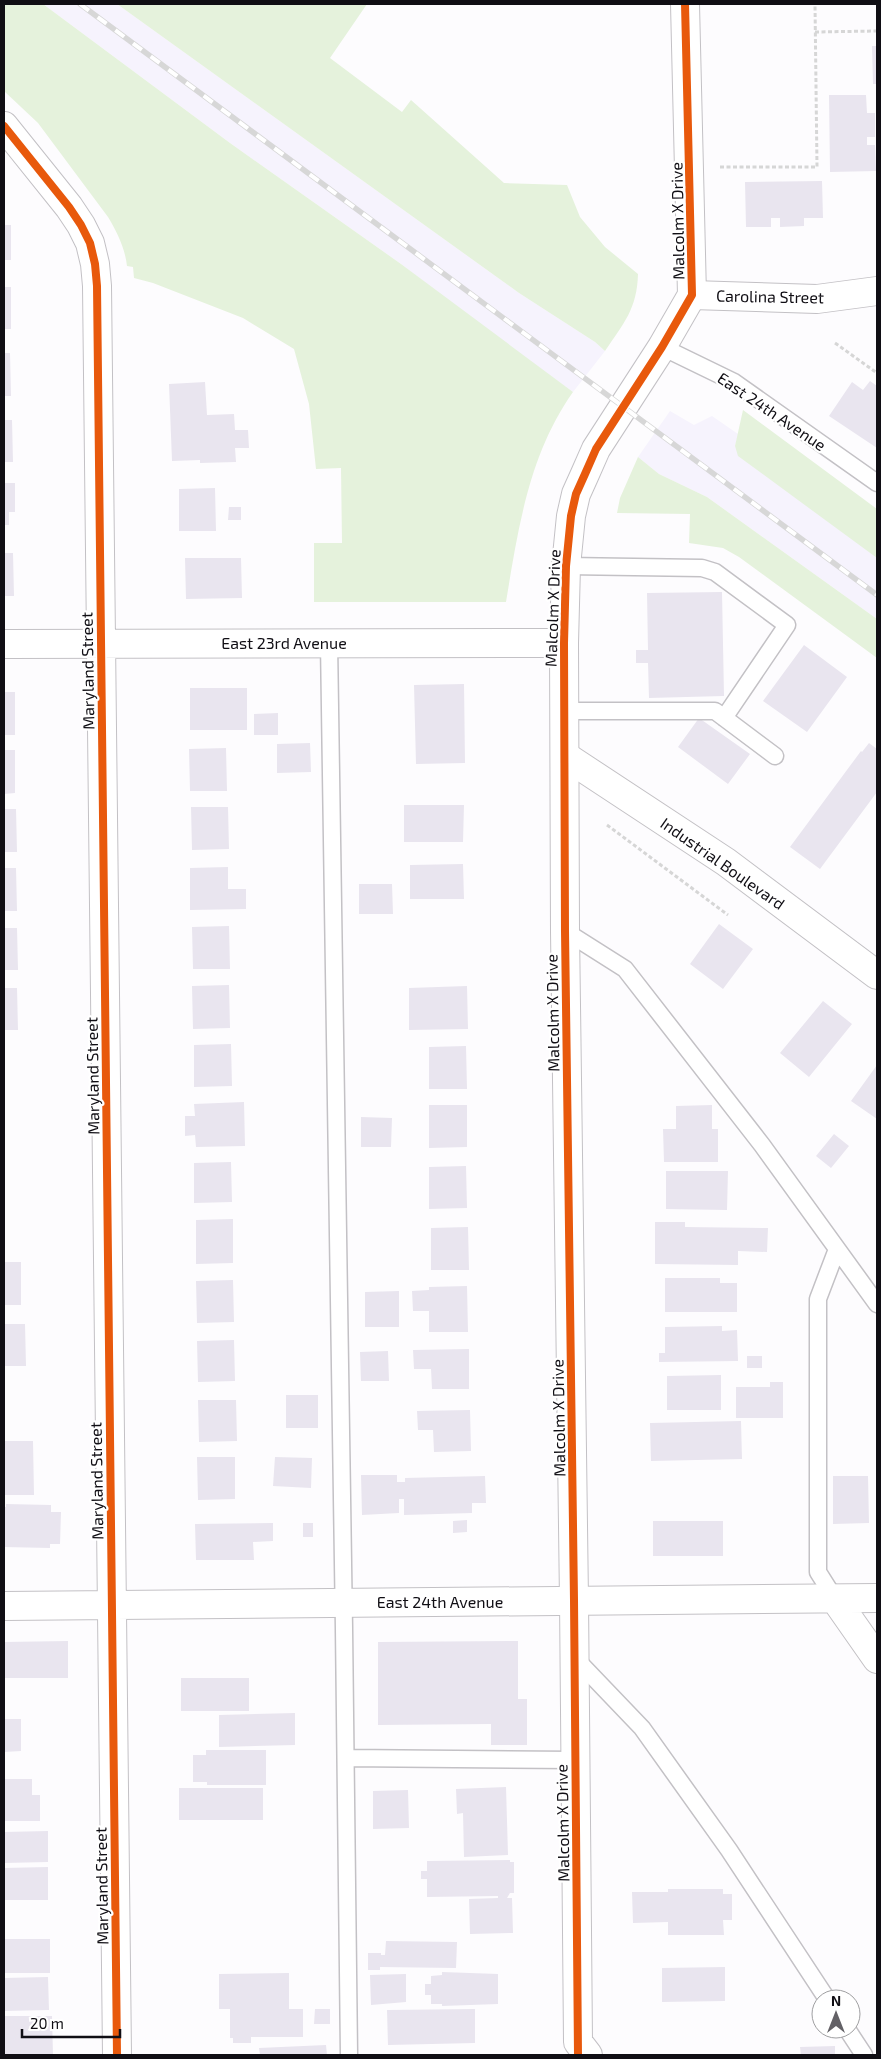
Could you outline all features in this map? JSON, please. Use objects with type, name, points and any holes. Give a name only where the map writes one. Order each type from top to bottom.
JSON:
[{"type":"street","name":"Malcolm X Drive","points":[[581,2051],[575,1760],[565,931],[564,643],[566,566],[571,516],[576,494],[584,474],[596,449],[662,347],[692,296],[685,4]]},
{"type":"street","name":"Maryland Street","points":[[4,126],[69,207],[81,225],[90,243],[95,264],[97,286],[116,2055]]},
{"type":"street","name":"Carolina Street","points":[[692,296],[817,299],[877,291]]},
{"type":"street","name":"East 23rd Avenue","points":[[4,644],[101,642],[564,643]]},
{"type":"street","name":"Industrial Boulevard","points":[[565,756],[726,862],[877,974]]},
{"type":"street","name":"East 24th Avenue","points":[[4,1606],[877,1598]]},
{"type":"street","points":[[835,1599],[877,1659]]},
{"type":"lane","name":"East 24th Avenue","points":[[662,347],[734,382],[877,483]]},
{"type":"lane","points":[[566,566],[702,568],[714,572],[787,625],[724,718]]},
{"type":"lane","points":[[329,642],[349,2055]]},
{"type":"lane","points":[[564,711],[715,711],[775,756]]},
{"type":"lane","points":[[565,931],[625,969],[762,1145],[877,1304]]},
{"type":"lane","points":[[835,1599],[818,1572],[818,1299],[837,1249]]},
{"type":"lane","points":[[574,1657],[642,1728],[729,1850],[820,1989]]},
{"type":"lane","points":[[346,1758],[575,1760]]},
{"type":"lane","points":[[854,2039],[864,2055]]},
{"type":"path","points":[[720,167],[817,166],[815,4]]},
{"type":"path","points":[[815,32],[877,31]]},
{"type":"path","points":[[835,343],[877,373]]},
{"type":"path","points":[[607,825],[728,915]]},
{"type":"shaded area","points":[[43,4],[117,4],[519,293],[595,342],[605,351],[573,392],[495,336],[401,264],[230,143]]},
{"type":"shaded area","points":[[670,411],[694,425],[712,416],[738,434],[735,446],[877,558],[877,619],[707,497],[659,474],[638,457]]},
{"type":"green space","points":[[4,4],[43,4],[230,143],[401,264],[573,392],[558,416],[536,466],[515,547],[506,602],[314,602],[314,543],[342,543],[341,468],[316,469],[309,404],[294,349],[243,318],[153,283],[134,278],[133,267],[127,266],[120,240],[108,217],[38,123],[4,91]]},
{"type":"green space","points":[[117,4],[367,4],[330,58],[402,112],[411,100],[504,183],[567,185],[580,217],[605,247],[638,274],[635,297],[624,324],[605,351],[595,342],[519,293]]},
{"type":"green space","points":[[743,410],[877,509],[877,558],[738,456],[735,446]]},
{"type":"green space","points":[[638,457],[659,474],[707,497],[877,619],[877,658],[739,557],[723,548],[689,543],[690,514],[617,513],[620,498]]},
{"type":"building","points":[[872,46],[877,46],[877,84],[873,84]]},
{"type":"building","points":[[829,95],[866,95],[867,113],[875,113],[875,137],[867,137],[867,145],[875,145],[876,171],[830,172]]},
{"type":"building","points":[[822,181],[823,218],[804,218],[804,226],[780,227],[780,218],[771,218],[771,227],[746,227],[745,182]]},
{"type":"building","points":[[4,225],[11,225],[11,260],[4,260]]},
{"type":"building","points":[[4,287],[11,287],[11,329],[4,329]]},
{"type":"building","points":[[4,353],[10,353],[11,396],[4,396]]},
{"type":"building","points":[[870,381],[877,386],[877,448],[829,416],[852,382],[863,390]]},
{"type":"building","points":[[205,382],[207,415],[234,414],[235,430],[248,430],[249,448],[235,448],[236,462],[200,463],[200,460],[172,461],[169,384]]},
{"type":"building","points":[[4,420],[12,420],[13,462],[4,462]]},
{"type":"building","points":[[4,483],[15,483],[15,512],[9,512],[9,525],[4,525]]},
{"type":"building","points":[[215,488],[216,531],[179,531],[179,489]]},
{"type":"building","points":[[229,507],[241,507],[241,520],[228,520]]},
{"type":"building","points":[[4,553],[13,553],[14,596],[4,596]]},
{"type":"building","points":[[185,558],[241,558],[242,598],[186,599]]},
{"type":"building","points":[[722,592],[724,696],[649,698],[648,663],[636,663],[636,650],[648,650],[647,593]]},
{"type":"building","points":[[804,645],[847,677],[807,732],[763,701]]},
{"type":"building","points":[[464,684],[465,763],[416,764],[414,685]]},
{"type":"building","points":[[190,688],[247,688],[247,730],[190,730]]},
{"type":"building","points":[[4,692],[15,692],[15,735],[4,735]]},
{"type":"building","points":[[278,713],[278,735],[254,735],[254,714]]},
{"type":"building","points":[[699,718],[750,754],[728,784],[678,747]]},
{"type":"building","points":[[310,743],[311,772],[277,773],[277,744]]},
{"type":"building","points":[[869,743],[877,749],[877,792],[820,869],[790,847],[861,751]]},
{"type":"building","points":[[226,748],[227,791],[190,791],[189,749]]},
{"type":"building","points":[[4,750],[15,750],[15,793],[4,794]]},
{"type":"building","points":[[404,805],[464,805],[463,842],[404,842]]},
{"type":"building","points":[[191,807],[228,807],[229,849],[192,850]]},
{"type":"building","points":[[4,809],[16,809],[17,852],[4,852]]},
{"type":"building","points":[[463,864],[464,899],[410,899],[410,865]]},
{"type":"building","points":[[228,867],[228,889],[246,889],[246,909],[190,910],[190,868]]},
{"type":"building","points":[[4,868],[16,868],[17,911],[4,911]]},
{"type":"building","points":[[359,884],[392,884],[393,914],[359,914]]},
{"type":"building","points":[[719,924],[753,949],[723,989],[690,964]]},
{"type":"building","points":[[229,926],[230,969],[193,969],[192,927]]},
{"type":"building","points":[[4,928],[17,928],[18,970],[4,970]]},
{"type":"building","points":[[229,985],[230,1028],[193,1029],[192,986]]},
{"type":"building","points":[[467,986],[468,1029],[409,1030],[409,988]]},
{"type":"building","points":[[4,988],[17,988],[18,1030],[4,1030]]},
{"type":"building","points":[[823,1001],[852,1024],[809,1077],[780,1053]]},
{"type":"building","points":[[231,1044],[232,1086],[194,1087],[194,1045]]},
{"type":"building","points":[[466,1046],[467,1089],[429,1089],[429,1047]]},
{"type":"building","points":[[877,1065],[877,1119],[851,1101]]},
{"type":"building","points":[[244,1102],[245,1146],[196,1147],[195,1135],[185,1136],[185,1116],[195,1116],[194,1104]]},
{"type":"building","points":[[429,1105],[467,1105],[467,1147],[429,1148]]},
{"type":"building","points":[[712,1105],[712,1129],[718,1129],[718,1162],[664,1162],[663,1129],[676,1129],[676,1106]]},
{"type":"building","points":[[361,1117],[392,1118],[391,1147],[361,1147]]},
{"type":"building","points":[[834,1134],[849,1146],[831,1168],[816,1156]]},
{"type":"building","points":[[231,1162],[232,1202],[194,1203],[194,1163]]},
{"type":"building","points":[[466,1166],[467,1208],[429,1209],[429,1167]]},
{"type":"building","points":[[666,1171],[728,1171],[727,1210],[666,1209]]},
{"type":"building","points":[[233,1219],[233,1263],[196,1264],[196,1220]]},
{"type":"building","points":[[655,1222],[685,1222],[685,1227],[768,1228],[767,1252],[738,1251],[738,1265],[655,1264]]},
{"type":"building","points":[[468,1227],[469,1270],[431,1270],[431,1228]]},
{"type":"building","points":[[4,1262],[21,1262],[21,1305],[4,1305]]},
{"type":"building","points":[[665,1278],[720,1278],[720,1283],[737,1283],[737,1312],[665,1312]]},
{"type":"building","points":[[233,1280],[234,1322],[197,1323],[196,1281]]},
{"type":"building","points":[[467,1286],[468,1332],[429,1332],[429,1311],[413,1311],[412,1291],[429,1290],[429,1287]]},
{"type":"building","points":[[399,1291],[399,1327],[365,1327],[365,1292]]},
{"type":"building","points":[[4,1324],[25,1324],[26,1366],[4,1366]]},
{"type":"building","points":[[722,1326],[722,1331],[737,1330],[738,1361],[659,1362],[659,1353],[665,1353],[665,1327]]},
{"type":"building","points":[[234,1340],[235,1381],[198,1382],[197,1341]]},
{"type":"building","points":[[469,1349],[469,1389],[432,1389],[431,1369],[414,1369],[413,1350]]},
{"type":"building","points":[[388,1351],[389,1381],[361,1381],[360,1352]]},
{"type":"building","points":[[747,1356],[762,1356],[762,1368],[747,1368]]},
{"type":"building","points":[[721,1375],[721,1410],[667,1410],[667,1376]]},
{"type":"building","points":[[770,1382],[783,1382],[783,1418],[736,1418],[736,1387],[770,1387]]},
{"type":"building","points":[[286,1395],[318,1395],[318,1428],[286,1428]]},
{"type":"building","points":[[198,1400],[236,1400],[237,1441],[199,1442]]},
{"type":"building","points":[[470,1410],[471,1451],[434,1452],[433,1430],[418,1430],[417,1411]]},
{"type":"building","points":[[741,1421],[742,1459],[651,1461],[650,1423]]},
{"type":"building","points":[[4,1441],[33,1441],[34,1495],[4,1495]]},
{"type":"building","points":[[197,1457],[235,1457],[235,1499],[198,1500]]},
{"type":"building","points":[[275,1457],[312,1458],[311,1488],[273,1486]]},
{"type":"building","points":[[361,1475],[397,1475],[397,1482],[405,1482],[405,1478],[485,1476],[486,1503],[472,1503],[472,1513],[404,1515],[404,1499],[399,1499],[399,1513],[362,1515]]},
{"type":"building","points":[[833,1476],[868,1476],[869,1523],[833,1524]]},
{"type":"building","points":[[6,1504],[51,1505],[51,1512],[61,1512],[60,1544],[50,1544],[50,1548],[4,1547],[4,1507],[6,1507]]},
{"type":"building","points":[[467,1520],[467,1532],[453,1533],[453,1521]]},
{"type":"building","points":[[653,1521],[723,1521],[723,1556],[653,1556]]},
{"type":"building","points":[[273,1523],[273,1541],[253,1542],[254,1560],[196,1560],[195,1524]]},
{"type":"building","points":[[303,1523],[313,1523],[313,1537],[303,1537]]},
{"type":"building","points":[[68,1641],[68,1678],[4,1678],[4,1642]]},
{"type":"building","points":[[518,1641],[518,1699],[527,1699],[527,1745],[491,1745],[491,1724],[378,1725],[378,1642]]},
{"type":"building","points":[[181,1678],[249,1678],[249,1711],[181,1711]]},
{"type":"building","points":[[295,1713],[295,1745],[219,1747],[219,1715]]},
{"type":"building","points":[[4,1719],[21,1719],[21,1751],[4,1752]]},
{"type":"building","points":[[206,1750],[266,1750],[266,1785],[207,1785],[207,1782],[193,1782],[193,1755],[206,1755]]},
{"type":"building","points":[[4,1779],[32,1779],[32,1795],[40,1795],[40,1821],[4,1821]]},
{"type":"building","points":[[506,1787],[508,1855],[464,1857],[463,1813],[457,1814],[456,1789]]},
{"type":"building","points":[[179,1788],[263,1788],[263,1820],[179,1820]]},
{"type":"building","points":[[408,1790],[409,1828],[373,1829],[373,1791]]},
{"type":"building","points":[[48,1831],[48,1862],[4,1863],[4,1832]]},
{"type":"building","points":[[510,1860],[510,1862],[514,1862],[514,1893],[510,1893],[507,1898],[512,1898],[513,1933],[470,1934],[469,1899],[498,1898],[498,1896],[427,1897],[427,1879],[421,1879],[421,1871],[427,1871],[427,1861]]},
{"type":"building","points":[[48,1867],[48,1900],[4,1900],[4,1868]]},
{"type":"building","points":[[668,1889],[723,1889],[723,1894],[732,1894],[732,1920],[723,1920],[724,1935],[668,1935],[668,1922],[633,1923],[632,1892],[668,1892]]},
{"type":"building","points":[[4,1939],[50,1939],[50,1973],[4,1973]]},
{"type":"building","points":[[386,1941],[457,1942],[456,1968],[380,1967],[380,1970],[368,1970],[368,1953],[381,1953],[381,1955],[385,1955]]},
{"type":"building","points":[[725,1967],[725,2001],[662,2002],[662,1968]]},
{"type":"building","points":[[442,1972],[498,1974],[498,2004],[442,2006],[442,2004],[431,2004],[431,1995],[425,1995],[425,1984],[431,1984],[431,1976],[442,1975]]},
{"type":"building","points":[[289,1973],[289,2009],[303,2009],[303,2037],[251,2037],[251,2043],[233,2043],[233,2038],[230,2038],[230,2009],[219,2009],[219,1974]]},
{"type":"building","points":[[406,1974],[406,2002],[371,2005],[370,1975]]},
{"type":"building","points":[[48,1977],[49,2010],[4,2011],[4,1978]]},
{"type":"building","points":[[315,2009],[330,2009],[330,2024],[314,2024]]},
{"type":"building","points":[[475,2009],[475,2043],[388,2045],[387,2010]]},
{"type":"building","points":[[4,2016],[52,2016],[53,2055],[5,2055]]},
{"type":"building","points":[[326,2045],[327,2055],[260,2055],[259,2048]]},
{"type":"building","points":[[835,2046],[835,2055],[801,2055],[800,2047]]},
{"type":"railway","points":[[80,4],[877,595]]},
{"type":"cycle path","points":[[578,2055],[565,931],[564,643],[566,566],[571,516],[576,494],[596,449],[662,347],[692,295],[685,4]]},
{"type":"cycle path","points":[[4,126],[69,207],[81,225],[90,243],[95,264],[97,286],[117,2055]]}]
